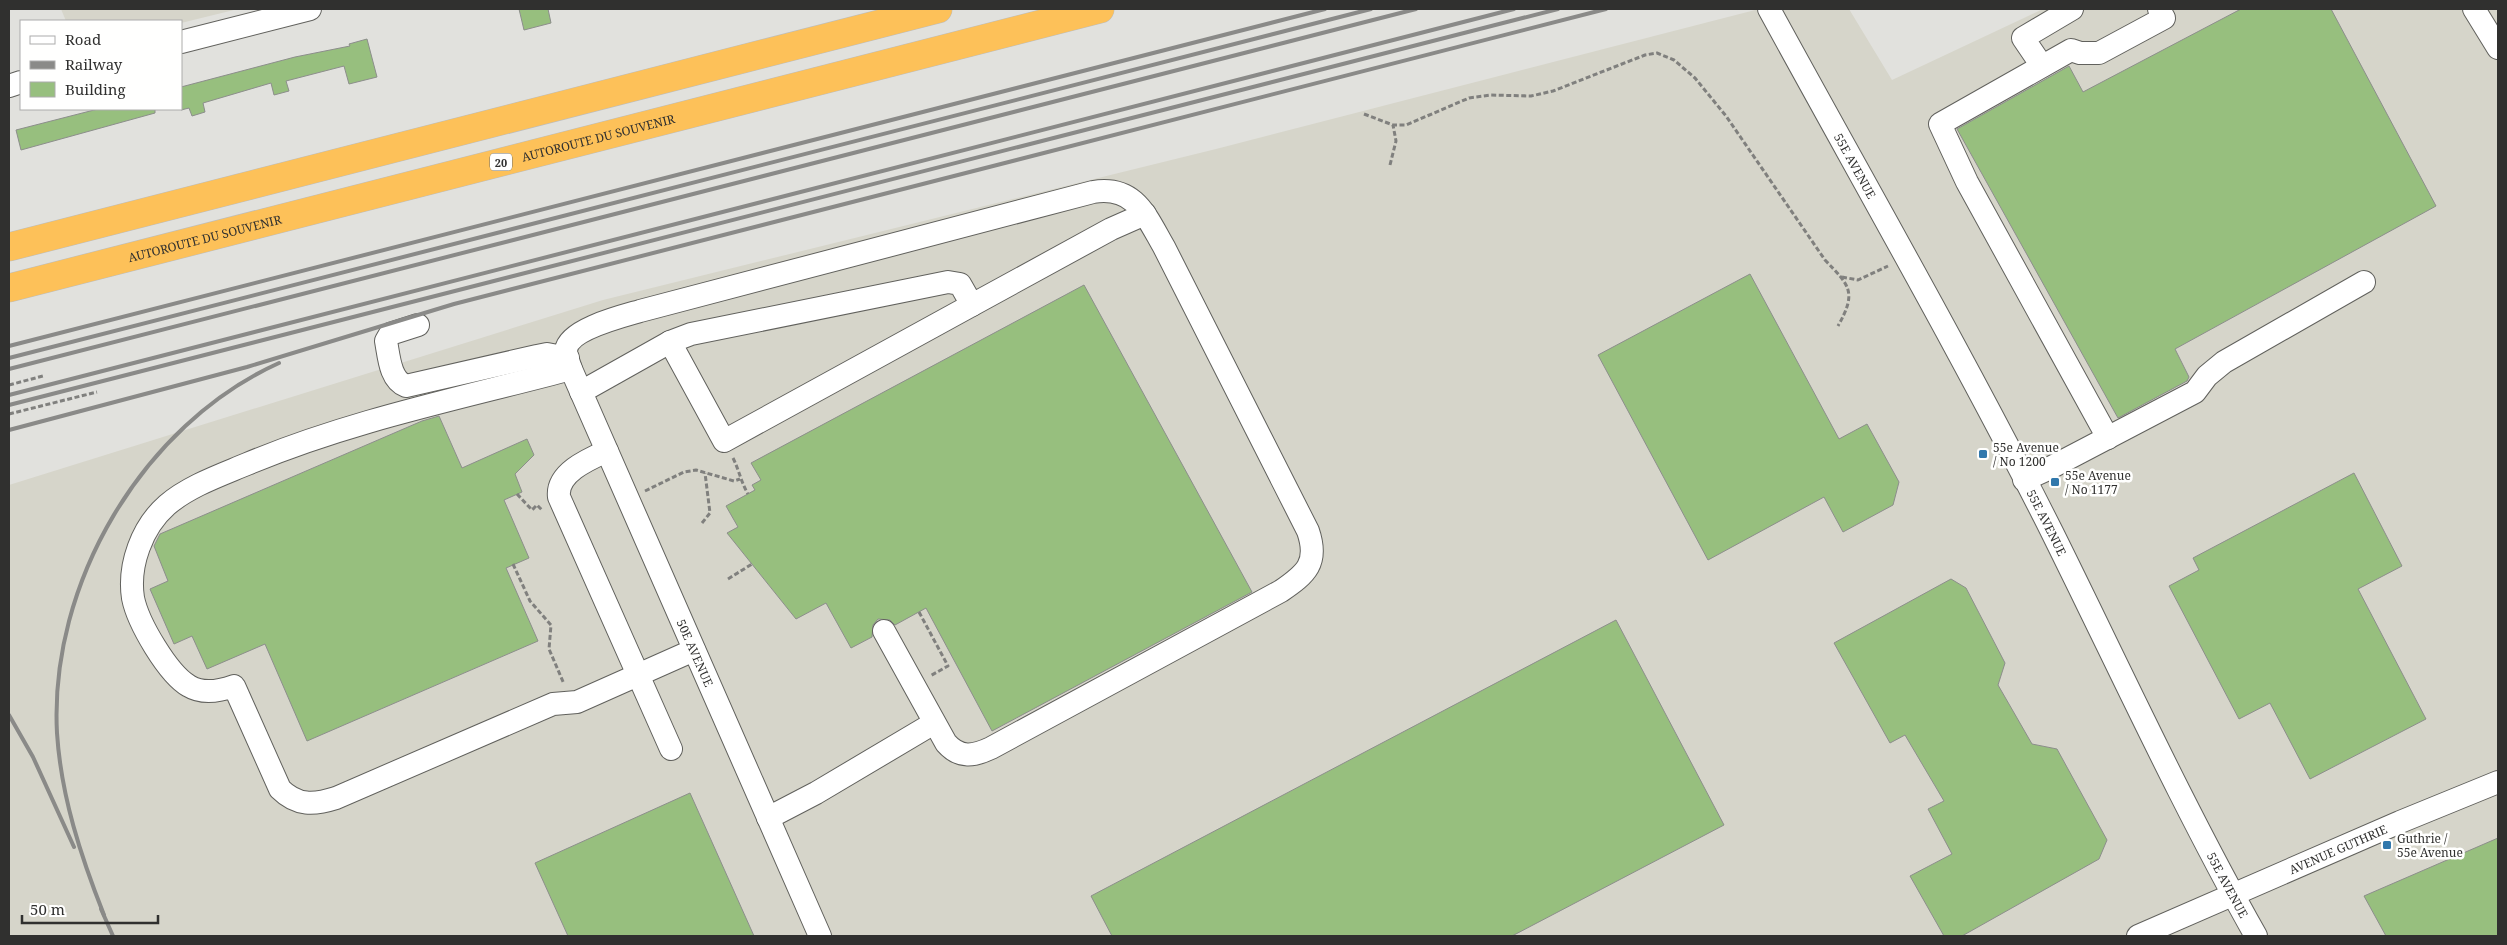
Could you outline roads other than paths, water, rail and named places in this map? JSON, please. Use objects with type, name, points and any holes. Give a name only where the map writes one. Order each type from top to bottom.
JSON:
[{"type":"highway","points":[[9,247],[938,9]]},
{"type":"highway","name":"AUTOROUTE DU SOUVENIR","points":[[9,288],[1100,9]]},
{"type":"street","points":[[182,42],[310,9]]},
{"type":"street","name":"55E AVENUE","points":[[1769,9],[2024,480],[2233,896],[2256,936]]},
{"type":"street","points":[[2042,66],[2022,38],[2072,9]]},
{"type":"street","points":[[2108,438],[1967,182],[1940,124],[2072,50],[2080,53],[2099,53],[2164,18],[2159,9]]},
{"type":"street","points":[[2474,9],[2498,48]]},
{"type":"street","points":[[569,363],[566,349],[570,341],[579,334],[594,326],[634,313],[1093,192],[1113,191],[1130,197],[1145,214],[1164,247],[1296,506],[1311,540],[1312,560],[1301,576],[1280,591],[980,753],[970,756],[952,750],[934,723],[884,631]]},
{"type":"street","points":[[670,342],[724,441],[1111,229],[1145,214]]},
{"type":"street","points":[[581,392],[670,342],[691,334],[948,282],[960,284],[972,305]]},
{"type":"street","points":[[2024,480],[2195,392],[2207,376],[2224,362],[2364,282]]},
{"type":"street","points":[[418,325],[390,334],[386,340],[394,376],[398,383],[406,386],[547,354],[569,363]]},
{"type":"street","points":[[569,363],[351,426],[271,454],[216,477],[167,505],[152,522],[140,544],[132,581],[138,614],[176,676],[190,687],[203,690],[223,690],[234,686],[280,789],[288,797],[298,802],[310,804],[336,798],[553,704],[577,702],[694,650]]},
{"type":"street","name":"50E AVENUE","points":[[569,363],[820,936]]},
{"type":"street","points":[[607,452],[586,462],[566,477],[560,485],[559,496],[671,749]]},
{"type":"street","points":[[768,818],[816,793],[934,723]]},
{"type":"street","name":"AVENUE GUTHRIE","points":[[2138,936],[2400,822],[2498,782]]},
{"type":"railway","points":[[9,346],[1325,9]]},
{"type":"railway","points":[[9,358],[1371,9]]},
{"type":"railway","points":[[9,369],[1416,9]]},
{"type":"railway","points":[[9,395],[1514,9]]},
{"type":"railway","points":[[9,405],[1558,9]]},
{"type":"railway","points":[[9,430],[247,367],[454,304],[1606,9]]},
{"type":"railway","points":[[104,915],[73,826],[59,757],[57,733],[59,677],[69,621],[88,567],[114,515],[146,468],[185,426],[230,391],[279,363]]},
{"type":"railway","points":[[9,715],[33,757],[74,847]]},
{"type":"railway","points":[[101,909],[113,936]]},
{"type":"place","name":"55e Avenue / No 1200","points":[[1983,454]]},
{"type":"place","name":"55e Avenue / No 1177","points":[[2055,482]]},
{"type":"place","name":"Guthrie / 55e Avenue","points":[[2387,845]]}]
